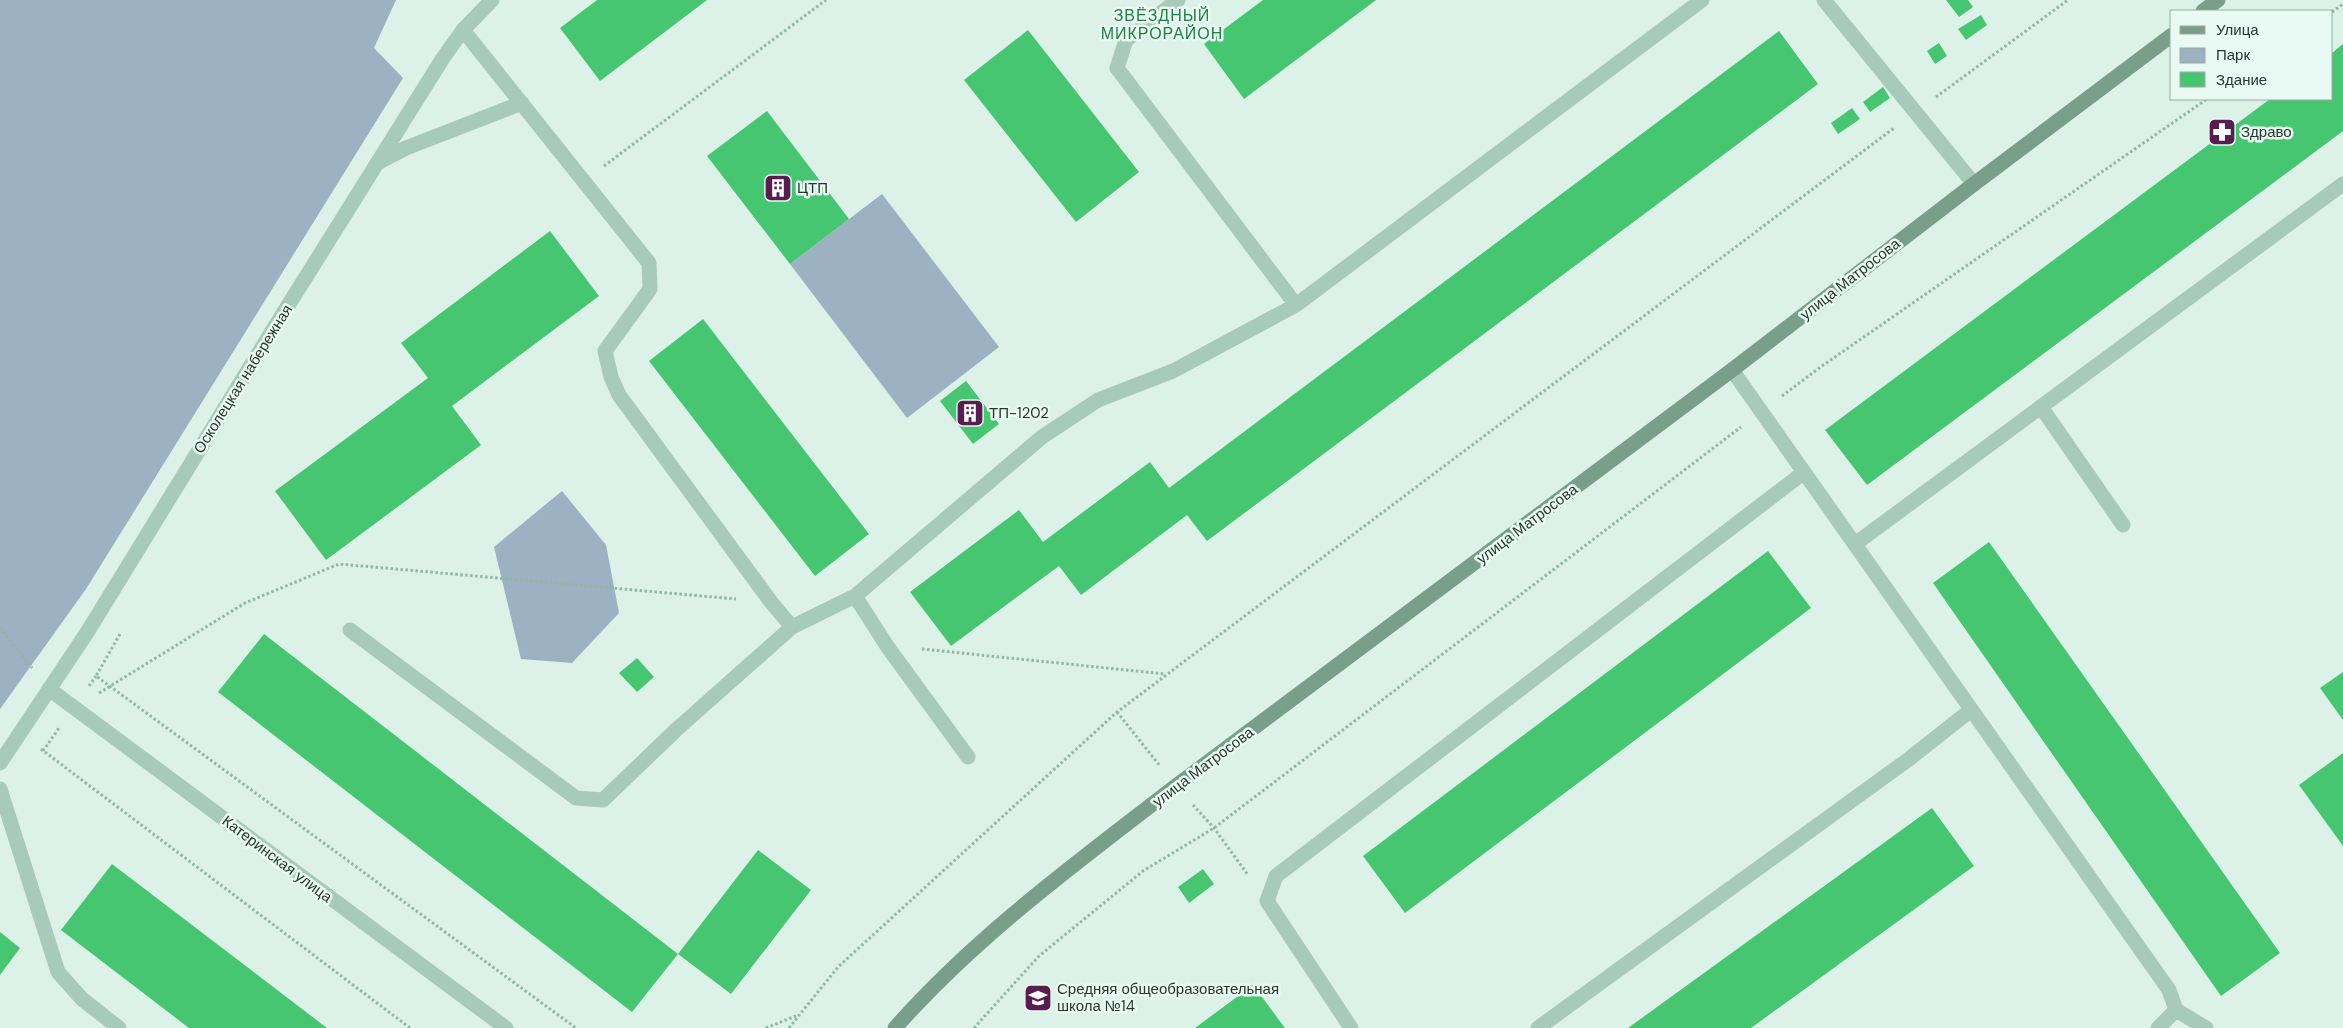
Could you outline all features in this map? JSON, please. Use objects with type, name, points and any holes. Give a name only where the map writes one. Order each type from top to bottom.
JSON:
[{"type":"main road","points":[[2204,10],[2218,0]]},
{"type":"main road","name":"улица Матросова","points":[[895,1028],[994,931],[1100,845],[1732,370],[2170,37]]},
{"type":"street","name":"Осколецкая набережная","points":[[0,763],[88,631],[443,58],[463,30],[492,0]]},
{"type":"street","points":[[1178,0],[1126,40],[1117,68],[1296,305]]},
{"type":"street","points":[[350,630],[576,798],[604,800],[677,729],[792,627],[855,596],[1042,437],[1098,400],[1173,371],[1296,305],[1702,0]]},
{"type":"street","points":[[1824,0],[1974,184]]},
{"type":"street","points":[[463,30],[649,263],[650,289],[605,351],[611,377],[620,395],[771,602],[792,627]]},
{"type":"street","points":[[379,162],[406,148],[522,102]]},
{"type":"street","points":[[1855,544],[2343,184]]},
{"type":"street","points":[[1732,370],[2168,990],[2176,1010],[2206,1028]]},
{"type":"street","points":[[2041,407],[2123,525]]},
{"type":"street","points":[[1351,1028],[1267,901],[1276,876],[1803,473]]},
{"type":"street","points":[[855,596],[887,646],[968,757]]},
{"type":"street","name":"Катеринская улица","points":[[49,689],[506,1028]]},
{"type":"street","points":[[1538,1028],[1901,765],[1970,710]]},
{"type":"street","points":[[0,789],[58,972],[82,999],[119,1028]]},
{"type":"street","points":[[2158,1028],[2176,1010]]},
{"type":"path","points":[[583,181],[826,0]]},
{"type":"path","points":[[789,1028],[845,960],[1035,784],[1117,712],[2068,0]]},
{"type":"path","points":[[974,1028],[1039,956],[1143,871],[1214,828],[1822,366],[2206,100]]},
{"type":"path","points":[[73,707],[245,603],[340,564],[771,602]]},
{"type":"path","points":[[125,626],[96,676],[576,1028]]},
{"type":"path","points":[[0,628],[49,689]]},
{"type":"path","points":[[887,646],[1166,674]]},
{"type":"path","points":[[20,733],[410,1028]]},
{"type":"path","points":[[1214,828],[1267,901]]},
{"type":"path","points":[[766,1028],[800,1014]]},
{"type":"green space","points":[[0,0],[396,0],[374,48],[403,78],[86,589],[0,709]]},
{"type":"green space","points":[[882,194],[999,347],[907,418],[790,264]]},
{"type":"green space","points":[[562,491],[606,545],[619,613],[572,663],[521,659],[494,547]]},
{"type":"building","points":[[597,0],[707,0],[600,81],[560,28]]},
{"type":"building","points":[[1263,0],[1376,0],[1244,99],[1204,44]]},
{"type":"building","points":[[1946,0],[1968,0],[1973,7],[1959,17]]},
{"type":"building","points":[[1981,15],[1987,25],[1966,40],[1958,29]]},
{"type":"building","points":[[1028,30],[1139,172],[1076,222],[964,80]]},
{"type":"building","points":[[1779,31],[1818,84],[1207,541],[1187,515],[1081,595],[1059,566],[951,646],[910,592],[1019,510],[1043,542],[1150,462],[1169,488]]},
{"type":"building","points":[[1939,43],[1947,56],[1935,64],[1927,51]]},
{"type":"building","points":[[2343,44],[2343,131],[1867,485],[1825,430],[2269,100],[2333,100],[2333,52]]},
{"type":"building","points":[[1883,87],[1890,98],[1870,112],[1863,102]]},
{"type":"building","points":[[1852,108],[1860,119],[1838,134],[1831,123]]},
{"type":"building","name":"ЦТП","points":[[767,111],[849,219],[790,264],[707,156]]},
{"type":"building","points":[[550,231],[599,296],[452,406],[481,445],[326,560],[275,491],[428,378],[401,343]]},
{"type":"building","points":[[703,319],[869,534],[815,576],[649,361]]},
{"type":"building","name":"ТП-1202","points":[[966,381],[999,424],[973,444],[940,401]]},
{"type":"building","points":[[1989,542],[2280,953],[2221,996],[1933,583]]},
{"type":"building","points":[[1768,551],[1811,608],[1405,913],[1363,856]]},
{"type":"building","points":[[264,634],[678,954],[632,1012],[218,692]]},
{"type":"building","points":[[637,658],[654,677],[637,692],[619,673]]},
{"type":"building","points":[[2343,672],[2343,720],[2320,688]]},
{"type":"building","points":[[2343,753],[2343,846],[2299,785]]},
{"type":"building","points":[[1932,808],[1974,866],[1751,1028],[1628,1028]]},
{"type":"building","points":[[758,850],[811,890],[731,994],[678,954]]},
{"type":"building","points":[[112,864],[327,1028],[189,1028],[61,930]]},
{"type":"building","points":[[1203,869],[1214,884],[1189,903],[1178,887]]},
{"type":"building","points":[[0,932],[20,948],[0,975]]},
{"type":"building","points":[[1253,985],[1285,1028],[1195,1028]]},
{"type":"place","name":"Здраво","points":[[2222,132]]},
{"type":"place","name":"ЦТП","points":[[778,188]]},
{"type":"place","name":"ТП-1202","points":[[970,413]]},
{"type":"place","name":"Средняя общеобразовательная школа №14","points":[[1038,998]]},
{"type":"district","name":"ЗВЁЗДНЫЙ МИКРОРАЙОН","points":[[1162,24]]}]
